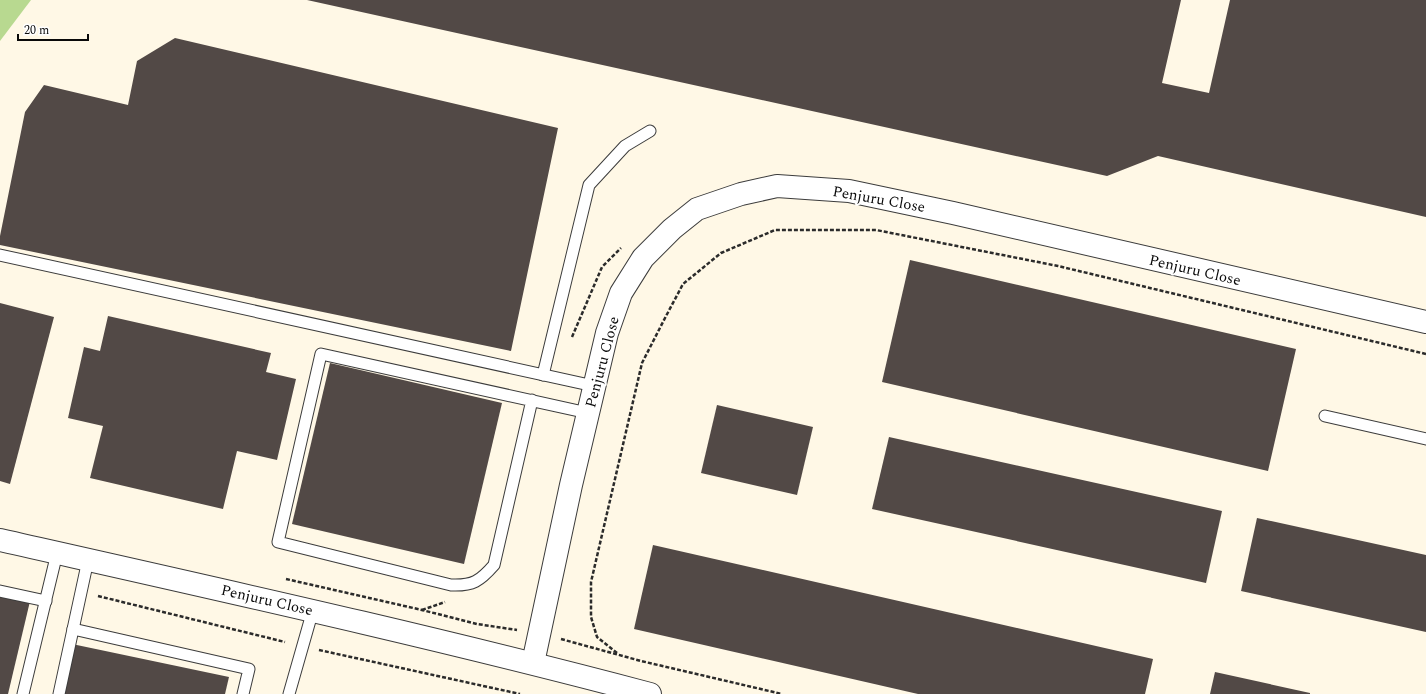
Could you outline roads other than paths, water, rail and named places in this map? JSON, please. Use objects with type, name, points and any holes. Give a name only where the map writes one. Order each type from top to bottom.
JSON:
[{"type":"street","name":"Penjuru Close","points":[[533,663],[594,386],[607,333],[621,294],[643,258],[672,229],[697,209],[741,194],[777,186],[849,191],[930,208],[1426,322]]},
{"type":"street","name":"Penjuru Close","points":[[0,540],[313,610],[533,663],[650,694]]},
{"type":"lane","points":[[543,375],[589,185],[626,146],[650,130]]},
{"type":"lane","points":[[0,255],[594,386]]},
{"type":"lane","points":[[532,400],[494,565],[481,579],[465,585],[451,585],[278,542],[321,354],[532,400],[588,413]]},
{"type":"lane","points":[[1325,416],[1426,439]]},
{"type":"lane","points":[[23,694],[57,553]]},
{"type":"lane","points":[[59,694],[88,560]]},
{"type":"lane","points":[[0,591],[46,601]]},
{"type":"lane","points":[[289,694],[313,610]]},
{"type":"lane","points":[[73,629],[249,669],[244,694]]}]
